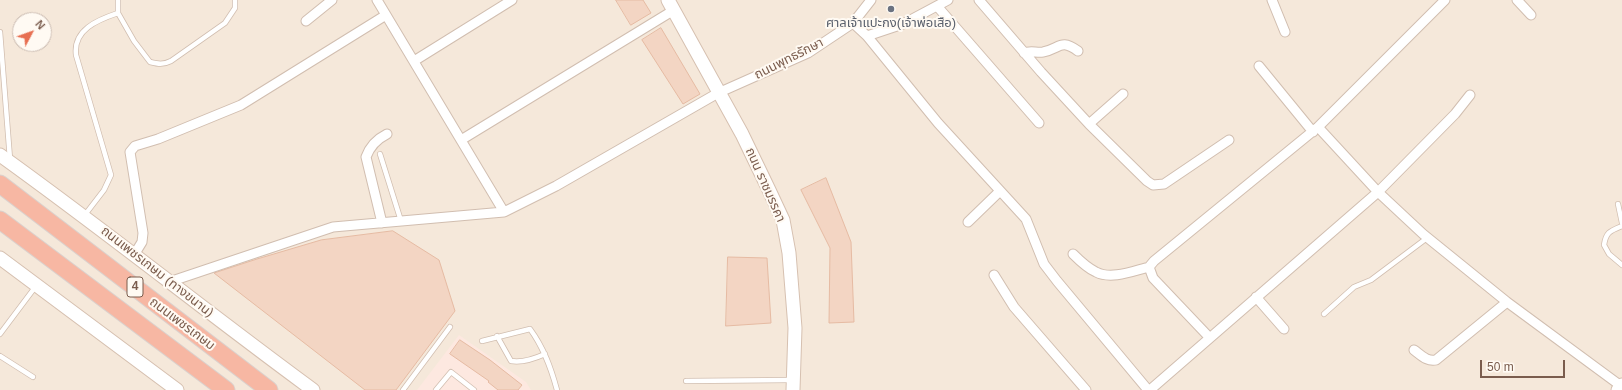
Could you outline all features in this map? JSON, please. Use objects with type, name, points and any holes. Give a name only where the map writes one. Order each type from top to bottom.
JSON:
[{"type":"highway","name":"ถนนเพชรเกษม","points":[[0,184],[269,390]]},
{"type":"highway","name":"ถนนเพชรเกษม","points":[[0,220],[226,390]]},
{"type":"highway","points":[[193,365],[196,377],[210,390]]},
{"type":"main road","name":"ถนน ราชมรรคา","points":[[671,5],[745,141],[770,190],[783,220],[789,254],[795,328],[793,385]]},
{"type":"main road","name":"ถนนเพชรเกษม (ทางขนาน)","points":[[5,159],[84,216],[313,390]]},
{"type":"main road","points":[[2,263],[37,285],[177,390]]},
{"type":"street","points":[[306,21],[332,0]]},
{"type":"street","points":[[169,282],[333,227],[504,212],[377,0]]},
{"type":"street","points":[[414,61],[512,0]]},
{"type":"street","name":"ถนนพุทธรักษา","points":[[504,212],[556,186],[718,93],[808,53],[853,23],[871,0]]},
{"type":"street","points":[[867,36],[903,24],[948,0]]},
{"type":"street","points":[[979,0],[1024,53],[1089,124],[1147,181],[1153,185],[1164,184],[1228,140]]},
{"type":"street","points":[[1272,0],[1285,32]]},
{"type":"street","points":[[1073,254],[1089,269],[1097,273],[1109,275],[1124,274],[1149,267],[1154,261],[1316,129],[1445,0]]},
{"type":"street","points":[[1517,0],[1531,14]]},
{"type":"street","points":[[461,140],[671,5]]},
{"type":"street","points":[[937,6],[1039,123]]},
{"type":"street","points":[[134,255],[142,242],[143,233],[130,152],[133,146],[158,139],[241,105],[386,15]]},
{"type":"street","points":[[853,23],[867,36],[938,123],[1026,219],[1044,264],[1149,390],[1378,192],[1455,114],[1470,95]]},
{"type":"street","points":[[1024,53],[1029,51],[1043,52],[1062,44],[1071,46],[1078,51]]},
{"type":"street","points":[[1259,66],[1316,129],[1378,192],[1427,238],[1507,302],[1620,387]]},
{"type":"street","points":[[1089,124],[1123,94]]},
{"type":"street","points":[[382,223],[366,157],[374,143],[387,134]]},
{"type":"street","points":[[968,222],[1000,191]]},
{"type":"street","points":[[1149,267],[1153,278],[1209,338]]},
{"type":"street","points":[[994,275],[1016,310],[1086,390]]},
{"type":"street","points":[[1256,297],[1284,329]]},
{"type":"street","points":[[1414,350],[1426,359],[1432,361],[1436,360],[1507,302]]},
{"type":"lane","points":[[118,0],[118,13],[134,41],[150,62],[165,64],[225,22],[235,8],[235,0]]},
{"type":"lane","points":[[84,216],[104,190],[111,175],[76,56],[75,44],[81,33],[89,27],[104,18],[118,13]]},
{"type":"lane","points":[[0,32],[5,159]]},
{"type":"lane","points":[[380,154],[401,221]]},
{"type":"lane","points":[[1618,204],[1622,223]]},
{"type":"lane","points":[[1622,226],[1605,235],[1604,245],[1609,254],[1622,265]]},
{"type":"lane","points":[[1324,314],[1354,287],[1371,280],[1427,238]]},
{"type":"lane","points":[[0,334],[37,285]]},
{"type":"lane","points":[[403,390],[450,327]]},
{"type":"lane","points":[[482,340],[528,328],[540,342],[552,369],[557,390]]},
{"type":"lane","points":[[497,336],[511,360],[519,362],[530,360],[545,354]]},
{"type":"lane","points":[[0,356],[33,377]]},
{"type":"lane","points":[[436,390],[451,372],[474,390]]},
{"type":"lane","points":[[686,381],[793,385]]},
{"type":"shaded area","points":[[0,0],[1622,0],[1622,390],[0,390]]},
{"type":"shaded area","points":[[459,335],[526,382],[531,390],[417,390]]},
{"type":"building","points":[[616,0],[643,0],[651,13],[631,25]]},
{"type":"building","points":[[661,28],[700,94],[683,104],[642,40]]},
{"type":"building","points":[[826,178],[851,242],[854,322],[829,323],[830,248],[801,190]]},
{"type":"building","points":[[393,231],[439,260],[455,311],[396,390],[365,390],[214,273],[321,240]]},
{"type":"building","points":[[728,257],[767,258],[771,323],[726,326]]},
{"type":"building","points":[[460,340],[490,360],[522,385],[518,390],[498,390],[488,382],[489,381],[450,354]]},
{"type":"place","name":"ศาลเจ้าแปะกง(เจ้าพ่อเสือ)","points":[[891,9]]}]
